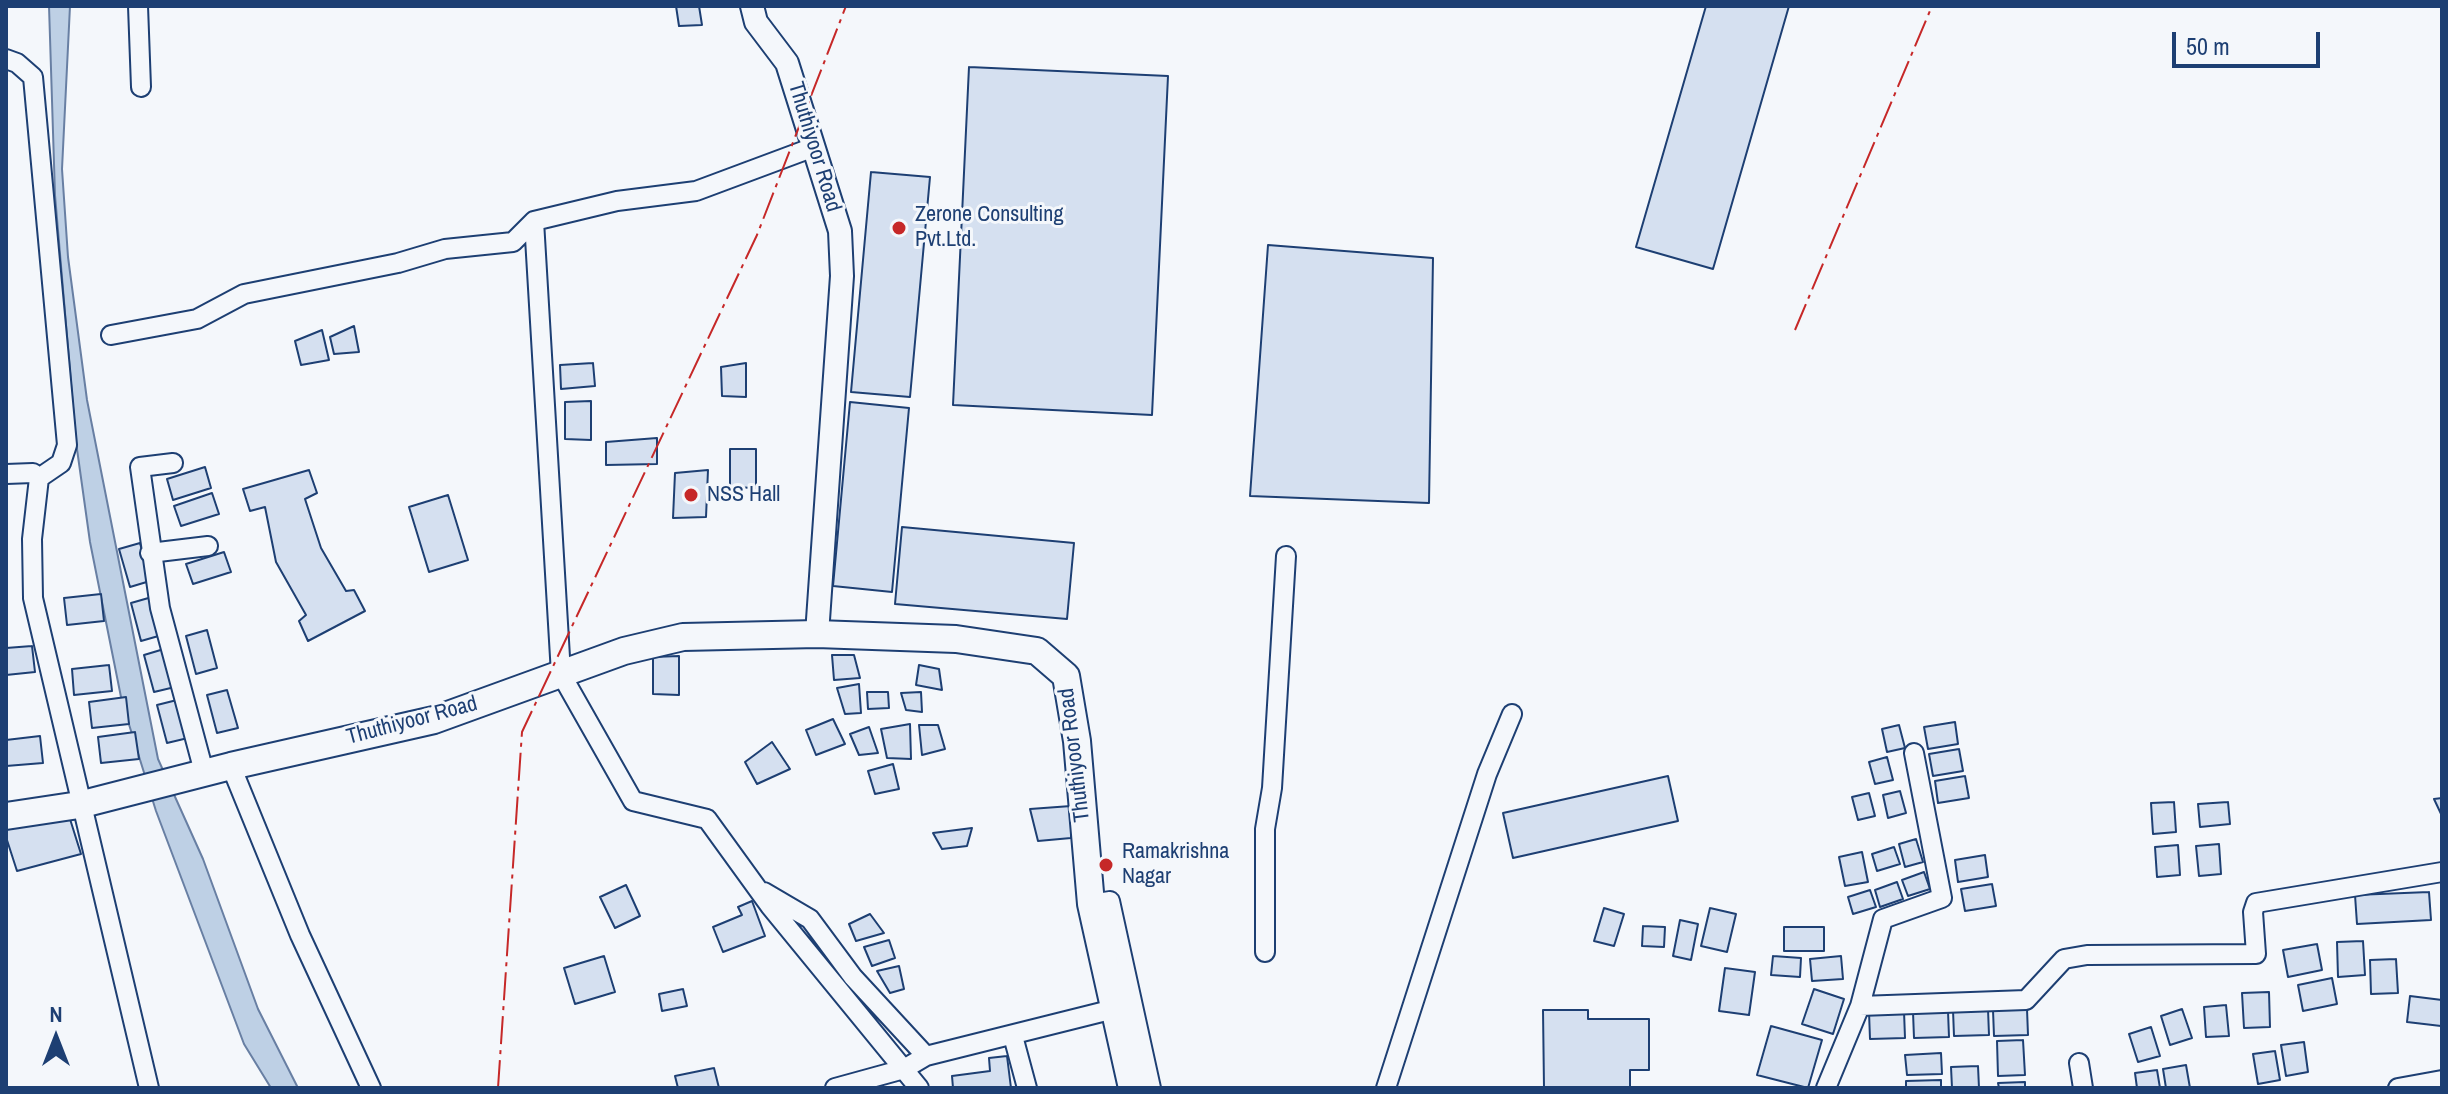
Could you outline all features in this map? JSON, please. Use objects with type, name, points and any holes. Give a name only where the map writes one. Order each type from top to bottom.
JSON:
[{"type":"main road","name":"Thuthiyoor Road","points":[[6,816],[79,805],[195,774],[434,720],[624,651],[683,637],[817,634],[956,639],[1037,651],[1066,676],[1077,741],[1091,904],[1132,1088]]},
{"type":"street","points":[[138,6],[141,87]]},
{"type":"street","name":"Thuthiyoor Road","points":[[752,6],[756,22],[787,63],[840,231],[842,276],[817,634]]},
{"type":"street","points":[[6,59],[17,63],[33,77],[67,445],[61,463],[39,478],[32,539],[33,598],[79,805],[149,1088]]},
{"type":"street","points":[[111,335],[197,319],[244,294],[398,263],[445,249],[513,242],[534,221],[617,201],[696,191],[814,147]]},
{"type":"street","points":[[534,221],[561,674],[633,801],[707,819],[753,885],[919,1088]]},
{"type":"street","points":[[173,463],[140,467],[150,553],[195,774]]},
{"type":"street","points":[[6,474],[33,473],[39,478]]},
{"type":"street","points":[[150,553],[208,546]]},
{"type":"street","points":[[1265,952],[1265,829],[1272,788],[1286,556]]},
{"type":"street","points":[[1386,1088],[1482,788],[1512,714]]},
{"type":"street","points":[[1826,1088],[1860,1006],[1883,919],[1942,898],[1914,753]]},
{"type":"street","points":[[231,766],[300,935],[371,1088]]},
{"type":"street","points":[[1860,1006],[2026,1000],[2064,959],[2087,955],[2256,954],[2253,912],[2256,903],[2442,872]]},
{"type":"street","points":[[753,885],[810,919],[853,977],[926,1056]]},
{"type":"street","points":[[1091,904],[1110,901],[1151,1088]]},
{"type":"street","points":[[835,1088],[904,1069],[926,1056],[1114,1009]]},
{"type":"street","points":[[1013,1036],[1027,1088]]},
{"type":"street","points":[[2079,1063],[2083,1088]]},
{"type":"street","points":[[2398,1088],[2442,1080]]},
{"type":"water","points":[[49,6],[70,6],[62,169],[68,257],[87,400],[158,759],[203,859],[258,1009],[298,1088],[271,1088],[244,1044],[156,811],[122,702],[90,542],[76,442],[55,195]]},
{"type":"building","points":[[676,6],[699,6],[702,25],[679,26]]},
{"type":"building","points":[[1706,6],[1789,6],[1713,269],[1636,247]]},
{"type":"building","points":[[969,67],[1168,76],[1152,415],[953,405]]},
{"type":"building","points":[[871,172],[930,177],[910,397],[851,392]]},
{"type":"building","points":[[1268,245],[1433,258],[1429,503],[1250,496]]},
{"type":"building","points":[[354,326],[359,352],[334,354],[330,337]]},
{"type":"building","points":[[322,330],[329,360],[301,365],[295,341]]},
{"type":"building","points":[[593,363],[595,386],[561,389],[560,365]]},
{"type":"building","points":[[746,363],[746,397],[722,396],[721,367]]},
{"type":"building","points":[[591,401],[591,440],[565,439],[565,402]]},
{"type":"building","points":[[850,402],[909,408],[892,592],[833,586]]},
{"type":"building","points":[[657,438],[657,464],[606,465],[606,442]]},
{"type":"building","points":[[730,449],[756,449],[756,488],[730,487]]},
{"type":"building","points":[[205,467],[211,488],[173,500],[167,479]]},
{"type":"building","points":[[309,470],[317,493],[305,499],[321,548],[346,591],[354,590],[365,611],[308,641],[299,621],[306,615],[276,562],[265,507],[250,511],[243,489]]},
{"type":"building","name":"NSS Hall","points":[[708,470],[706,517],[673,518],[675,473]]},
{"type":"building","points":[[212,493],[219,514],[181,526],[174,506]]},
{"type":"building","points":[[448,495],[468,560],[429,572],[409,507]]},
{"type":"building","points":[[902,527],[1074,543],[1067,619],[895,604]]},
{"type":"building","points":[[140,543],[150,581],[130,587],[119,549]]},
{"type":"building","points":[[224,552],[231,572],[193,584],[186,564]]},
{"type":"building","points":[[101,594],[104,621],[67,625],[64,598]]},
{"type":"building","points":[[152,597],[162,635],[141,641],[131,603]]},
{"type":"building","points":[[207,630],[217,668],[196,674],[186,636]]},
{"type":"building","points":[[32,646],[35,672],[6,675],[6,648]]},
{"type":"building","points":[[164,649],[175,687],[154,692],[144,655]]},
{"type":"building","points":[[832,655],[854,655],[860,678],[834,680]]},
{"type":"building","points":[[679,656],[679,695],[653,694],[653,657]]},
{"type":"building","points":[[109,665],[112,691],[74,695],[72,669]]},
{"type":"building","points":[[919,665],[939,669],[942,690],[916,685]]},
{"type":"building","points":[[859,684],[861,713],[845,714],[837,688]]},
{"type":"building","points":[[227,690],[238,728],[217,733],[207,695]]},
{"type":"building","points":[[867,692],[888,692],[889,708],[868,709]]},
{"type":"building","points":[[921,692],[922,712],[906,710],[901,693]]},
{"type":"building","points":[[126,697],[129,724],[92,728],[89,702]]},
{"type":"building","points":[[177,700],[188,738],[167,743],[157,705]]},
{"type":"building","points":[[833,719],[845,744],[816,755],[806,730]]},
{"type":"building","points":[[1955,722],[1958,744],[1928,749],[1924,727]]},
{"type":"building","points":[[910,724],[911,759],[887,758],[881,729]]},
{"type":"building","points":[[919,725],[938,725],[945,749],[922,755]]},
{"type":"building","points":[[1899,725],[1905,748],[1887,752],[1882,729]]},
{"type":"building","points":[[869,727],[878,753],[859,755],[850,734]]},
{"type":"building","points":[[135,732],[139,759],[101,763],[98,737]]},
{"type":"building","points":[[40,736],[43,763],[6,766],[6,740]]},
{"type":"building","points":[[772,742],[790,769],[757,784],[745,762]]},
{"type":"building","points":[[1959,749],[1963,771],[1933,776],[1929,754]]},
{"type":"building","points":[[1887,757],[1893,780],[1875,784],[1869,762]]},
{"type":"building","points":[[893,764],[899,789],[875,794],[868,771]]},
{"type":"building","points":[[1668,776],[1678,821],[1513,858],[1503,813]]},
{"type":"building","points":[[1965,776],[1969,798],[1938,803],[1935,781]]},
{"type":"building","points":[[1900,791],[1906,813],[1888,818],[1883,795]]},
{"type":"building","points":[[1869,793],[1875,816],[1858,820],[1852,797]]},
{"type":"building","points":[[2442,798],[2442,816],[2434,799]]},
{"type":"building","points":[[2174,802],[2176,832],[2153,834],[2151,803]]},
{"type":"building","points":[[2228,802],[2230,824],[2200,827],[2198,804]]},
{"type":"building","points":[[1071,806],[1071,838],[1038,841],[1030,809]]},
{"type":"building","points":[[70,819],[81,854],[17,871],[6,837],[6,824]]},
{"type":"building","points":[[972,828],[967,846],[942,849],[933,833]]},
{"type":"building","points":[[1916,839],[1923,862],[1905,867],[1899,844]]},
{"type":"building","points":[[2219,844],[2221,874],[2199,876],[2196,846]]},
{"type":"building","points":[[2178,845],[2180,875],[2157,877],[2155,847]]},
{"type":"building","points":[[1894,847],[1900,864],[1877,871],[1872,854]]},
{"type":"building","points":[[1862,852],[1868,882],[1845,886],[1839,857]]},
{"type":"building","points":[[1985,855],[1988,877],[1958,882],[1955,860]]},
{"type":"building","points":[[1924,872],[1930,889],[1908,896],[1902,880]]},
{"type":"building","points":[[1897,882],[1903,899],[1880,907],[1875,890]]},
{"type":"building","points":[[1992,884],[1996,906],[1965,911],[1961,889]]},
{"type":"building","points":[[626,885],[640,916],[615,928],[600,897]]},
{"type":"building","points":[[1870,890],[1876,907],[1853,914],[1848,897]]},
{"type":"building","points":[[2429,892],[2431,920],[2357,924],[2355,895]]},
{"type":"building","points":[[752,901],[765,936],[723,952],[713,927],[742,915],[738,907]]},
{"type":"building","points":[[1604,908],[1624,914],[1614,946],[1594,941]]},
{"type":"building","points":[[1710,908],[1736,914],[1727,952],[1701,946]]},
{"type":"building","points":[[870,914],[884,933],[856,941],[849,924]]},
{"type":"building","points":[[1680,920],[1698,924],[1691,960],[1673,956]]},
{"type":"building","points":[[1643,926],[1665,927],[1664,947],[1642,946]]},
{"type":"building","points":[[1784,927],[1824,927],[1824,951],[1784,951]]},
{"type":"building","points":[[889,940],[895,958],[872,966],[864,947]]},
{"type":"building","points":[[2363,941],[2365,975],[2338,977],[2337,942]]},
{"type":"building","points":[[2317,944],[2322,970],[2288,977],[2283,950]]},
{"type":"building","points":[[604,956],[615,992],[575,1004],[564,968]]},
{"type":"building","points":[[1773,956],[1801,958],[1800,977],[1771,975]]},
{"type":"building","points":[[1841,956],[1843,979],[1812,981],[1810,959]]},
{"type":"building","points":[[2396,959],[2398,993],[2371,994],[2370,960]]},
{"type":"building","points":[[899,966],[904,989],[890,993],[877,971]]},
{"type":"building","points":[[1725,968],[1755,972],[1749,1015],[1719,1011]]},
{"type":"building","points":[[2332,978],[2337,1004],[2303,1011],[2298,985]]},
{"type":"building","points":[[683,989],[687,1006],[662,1011],[659,994]]},
{"type":"building","points":[[1814,989],[1844,999],[1833,1034],[1802,1024]]},
{"type":"building","points":[[2269,992],[2270,1027],[2244,1028],[2242,993]]},
{"type":"building","points":[[2410,996],[2442,1000],[2441,1026],[2407,1022]]},
{"type":"building","points":[[2226,1005],[2229,1036],[2206,1037],[2204,1007]]},
{"type":"building","points":[[1988,1009],[1989,1035],[1954,1036],[1953,1010]]},
{"type":"building","points":[[2027,1009],[2028,1035],[1994,1036],[1993,1010]]},
{"type":"building","points":[[2182,1009],[2192,1038],[2170,1045],[2161,1016]]},
{"type":"building","points":[[1543,1010],[1588,1010],[1588,1019],[1649,1019],[1649,1070],[1630,1070],[1630,1088],[1544,1088]]},
{"type":"building","points":[[1904,1011],[1905,1038],[1870,1039],[1869,1012]]},
{"type":"building","points":[[1948,1011],[1949,1037],[1914,1038],[1913,1012]]},
{"type":"building","points":[[1771,1026],[1822,1040],[1808,1088],[1757,1075]]},
{"type":"building","points":[[2151,1027],[2160,1056],[2138,1062],[2129,1034]]},
{"type":"building","points":[[2023,1040],[2025,1075],[1998,1076],[1997,1041]]},
{"type":"building","points":[[2304,1042],[2308,1072],[2286,1076],[2281,1045]]},
{"type":"building","points":[[2275,1051],[2280,1080],[2258,1084],[2253,1054]]},
{"type":"building","points":[[1941,1053],[1942,1074],[1907,1075],[1905,1055]]},
{"type":"building","points":[[1007,1056],[1011,1088],[953,1088],[952,1076],[990,1071],[989,1058]]},
{"type":"building","points":[[2186,1065],[2190,1088],[2166,1088],[2163,1069]]},
{"type":"building","points":[[1978,1066],[1979,1088],[1952,1088],[1951,1067]]},
{"type":"building","points":[[714,1068],[719,1088],[678,1088],[675,1076]]},
{"type":"building","points":[[2157,1070],[2160,1088],[2137,1088],[2135,1073]]},
{"type":"building","points":[[1941,1080],[1941,1088],[1906,1088],[1906,1081]]},
{"type":"building","points":[[2025,1082],[2025,1088],[1999,1088],[1998,1083]]},
{"type":"power","points":[[498,1088],[522,732],[757,235],[846,6]]},
{"type":"power","points":[[1795,330],[1932,6]]},
{"type":"place","name":"Zerone Consulting Pvt.Ltd.","points":[[899,228]]},
{"type":"place","name":"NSS Hall","points":[[691,495]]},
{"type":"place","name":"Ramakrishna Nagar","points":[[1106,865]]}]
